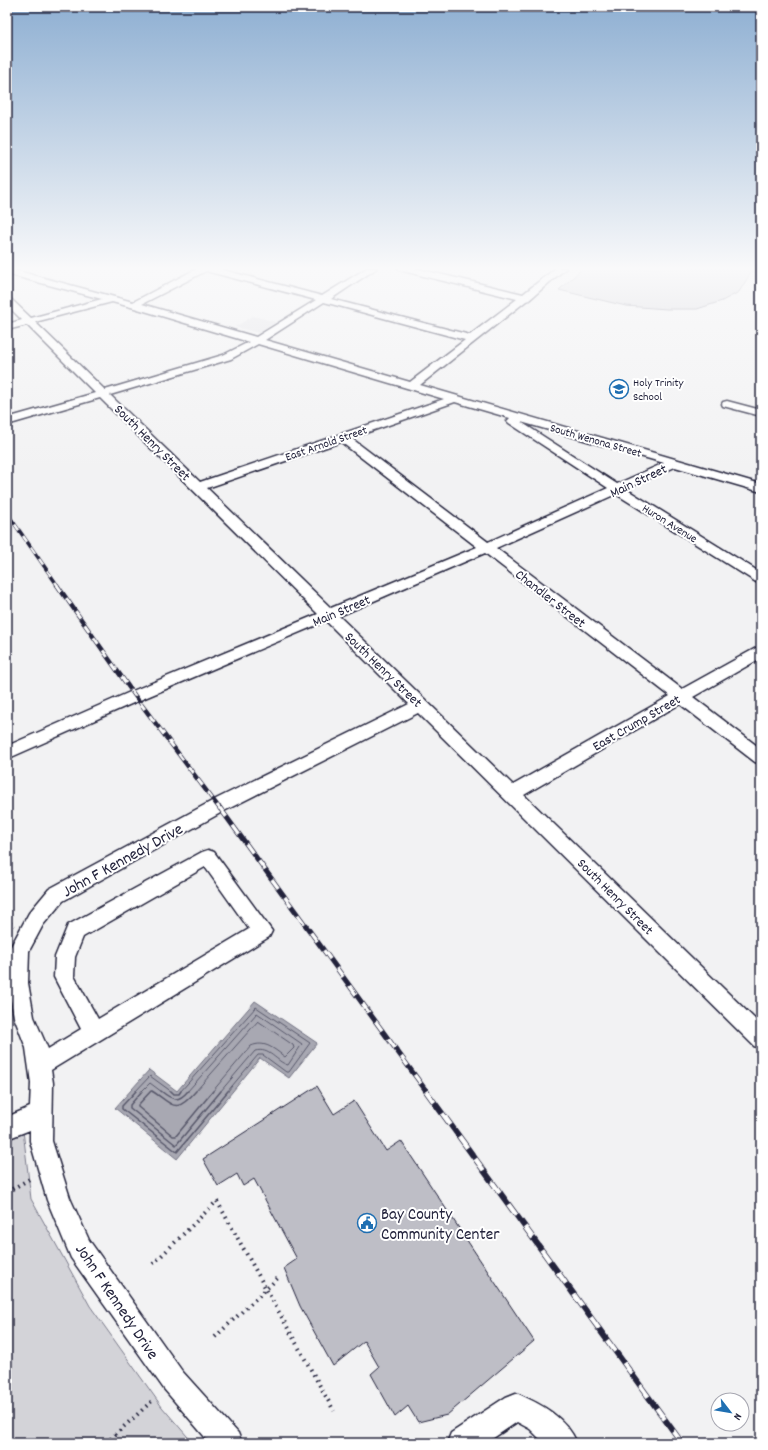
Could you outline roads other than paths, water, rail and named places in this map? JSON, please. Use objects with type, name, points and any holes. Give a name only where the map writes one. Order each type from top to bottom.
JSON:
[{"type":"street","name":"South Henry Street","points":[[43,336],[761,1039]]},
{"type":"street","points":[[237,336],[454,399]]},
{"type":"street","points":[[7,422],[227,357],[244,349],[264,336]]},
{"type":"street","points":[[460,336],[473,339]]},
{"type":"street","points":[[411,386],[477,336]]},
{"type":"street","name":"South Wenona Street","points":[[454,399],[761,488]]},
{"type":"street","name":"East Arnold Street","points":[[198,487],[454,399]]},
{"type":"street","points":[[727,404],[761,413]]},
{"type":"street","name":"Huron Avenue","points":[[500,412],[617,489],[761,579]]},
{"type":"street","name":"Chandler Street","points":[[342,437],[679,697],[761,758]]},
{"type":"street","name":"Main Street","points":[[7,753],[135,696],[485,548],[674,463]]},
{"type":"street","name":"East Crump Street","points":[[512,794],[761,651]]},
{"type":"street","name":"John F Kennedy Drive","points":[[228,1443],[173,1380],[120,1307],[80,1249],[59,1200],[41,1141],[42,1083],[40,1065],[37,1048],[24,1017],[21,1004],[18,983],[18,950],[36,919],[56,895],[218,806],[421,705]]},
{"type":"street","points":[[40,1065],[262,931],[208,857],[75,931],[65,957],[64,977],[94,1032]]},
{"type":"street","points":[[7,1128],[42,1113]]},
{"type":"street","points":[[461,1443],[516,1407],[540,1419],[558,1436],[563,1443]]},
{"type":"water","points":[[255,1001],[317,1043],[289,1078],[260,1058],[177,1159],[115,1108],[149,1070],[177,1091]]},
{"type":"railway","points":[[7,513],[58,586]]},
{"type":"railway","points":[[57,585],[135,696],[220,809]]},
{"type":"railway","points":[[220,808],[427,1092]]},
{"type":"railway","points":[[426,1091],[682,1443]]},
{"type":"place","name":"Holy Trinity School","points":[[619,389]]},
{"type":"place","name":"Bay County Community Center","points":[[367,1223]]}]
